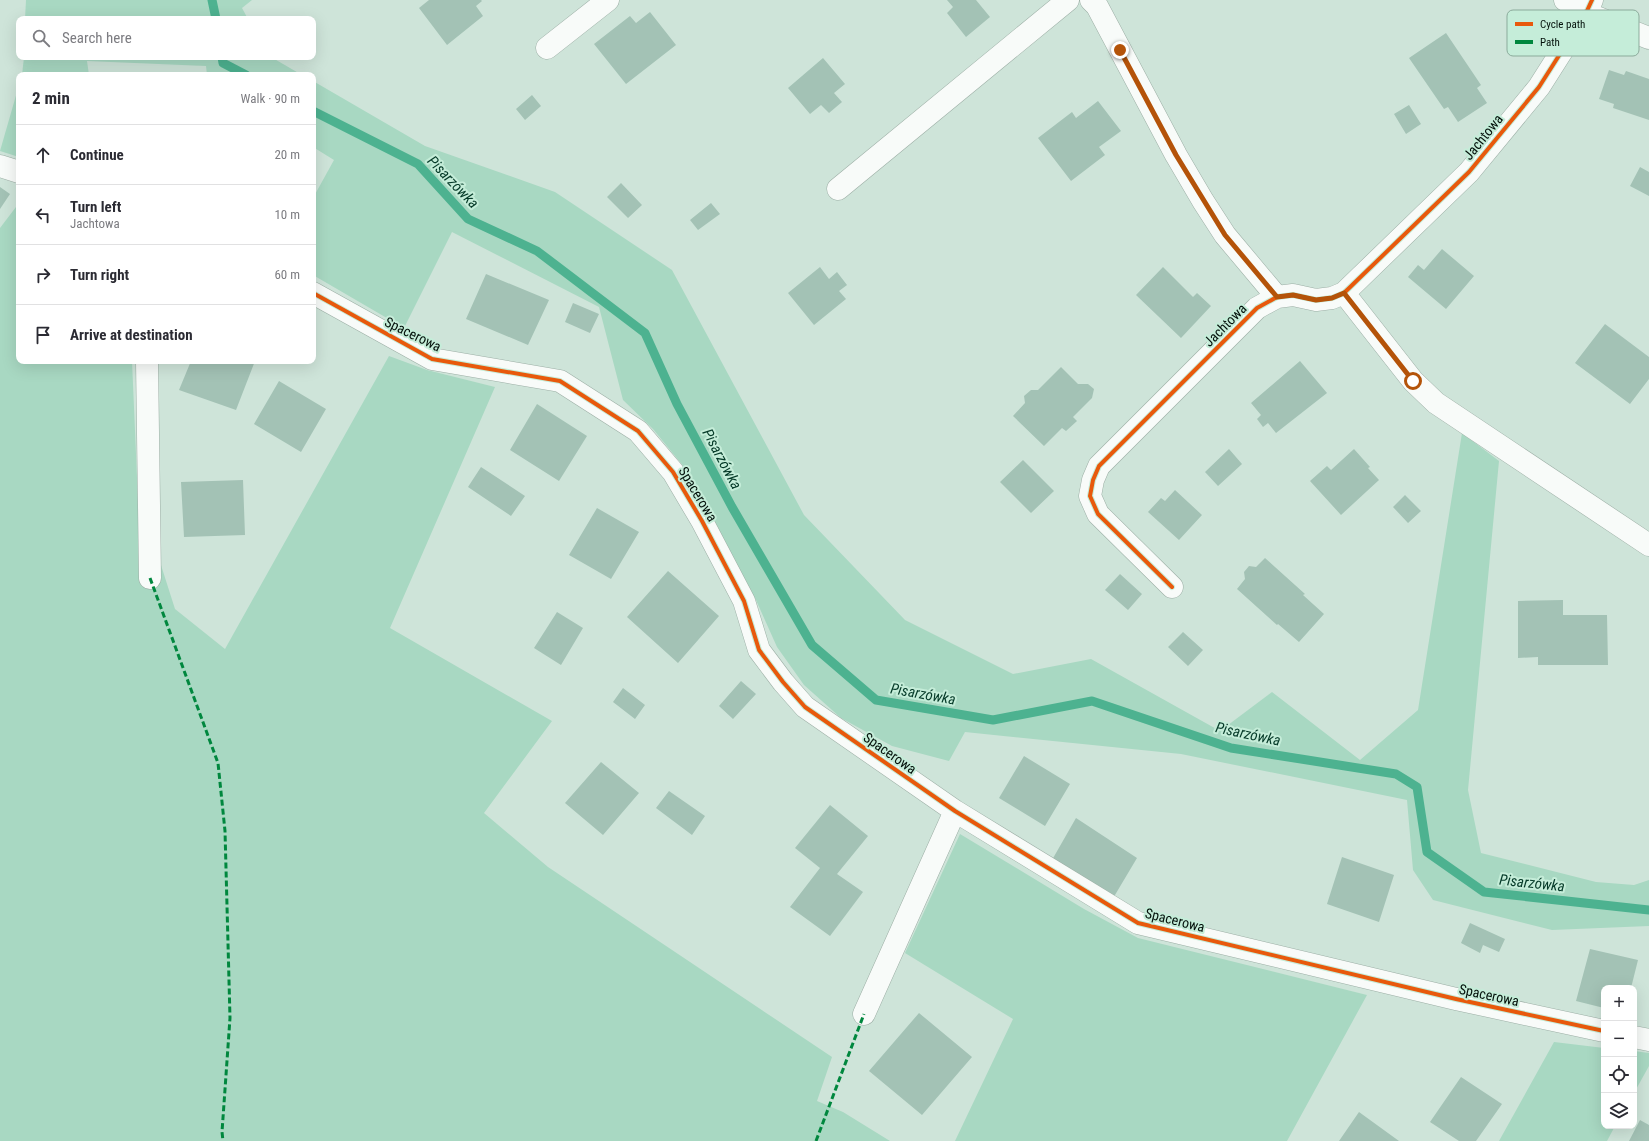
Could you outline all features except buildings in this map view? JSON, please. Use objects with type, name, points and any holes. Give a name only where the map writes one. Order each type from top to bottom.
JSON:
[{"type":"street","points":[[547,48],[608,0]]},
{"type":"street","points":[[838,189],[1068,0]]},
{"type":"street","points":[[1091,0],[1098,6],[1176,155],[1225,235],[1277,297]]},
{"type":"street","points":[[1565,0],[1589,7]]},
{"type":"street","points":[[1639,33],[1649,38]]},
{"type":"street","name":"Jachtowa","points":[[1172,587],[1098,514],[1090,496],[1093,480],[1099,466],[1258,308],[1277,297],[1293,295],[1316,300],[1332,298],[1344,293],[1469,172],[1539,87],[1558,56]]},
{"type":"street","points":[[0,166],[16,171]]},
{"type":"street","points":[[1344,293],[1413,381],[1436,403],[1649,545]]},
{"type":"street","name":"Spacerowa","points":[[316,295],[432,359],[560,381],[638,431],[673,472],[702,521],[744,601],[759,650],[783,682],[805,707],[954,811],[1138,923],[1456,999],[1601,1029]]},
{"type":"street","points":[[147,364],[150,578]]},
{"type":"street","points":[[864,1014],[954,811]]},
{"type":"street","points":[[1637,1038],[1649,1040]]},
{"type":"green space","points":[[26,0],[252,0],[242,8],[246,16],[25,16]]},
{"type":"green space","points":[[24,60],[276,60],[297,72],[207,72],[206,66],[87,61],[89,72],[22,72]]},
{"type":"green space","points":[[316,83],[425,146],[555,192],[672,270],[804,515],[905,620],[1013,674],[1091,659],[1220,731],[1272,692],[1360,760],[1418,710],[1462,433],[1499,461],[1468,790],[1481,853],[1596,882],[1634,885],[1649,880],[1649,926],[1552,930],[1433,900],[1413,870],[1407,800],[1181,754],[965,732],[949,761],[892,746],[841,718],[804,685],[777,647],[756,600],[710,519],[684,467],[653,429],[623,400],[599,307],[452,232],[404,328],[316,277],[316,193],[334,160],[316,149]]},
{"type":"green space","points":[[16,95],[16,156],[0,151]]},
{"type":"green space","points":[[16,207],[16,364],[132,364],[141,570],[160,562],[175,609],[225,649],[389,356],[427,370],[495,387],[390,628],[552,721],[484,813],[548,867],[832,1057],[817,1101],[843,1112],[890,1141],[0,1141],[0,228]]},
{"type":"green space","points":[[960,834],[1084,909],[1138,938],[1367,995],[1287,1141],[955,1141],[1013,1019],[905,953]]},
{"type":"green space","points":[[1554,1042],[1601,1048],[1601,1129],[1613,1129],[1607,1141],[1499,1141]]},
{"type":"green space","points":[[1637,1051],[1649,1053],[1649,1066],[1637,1088]]},
{"type":"waterway","name":"Pisarzówka","points":[[212,0],[215,16]]},
{"type":"waterway","name":"Pisarzówka","points":[[222,60],[223,63],[240,72]]},
{"type":"waterway","name":"Pisarzówka","points":[[316,113],[418,164],[468,219],[537,251],[645,333],[677,404],[732,507],[812,645],[876,700],[993,720],[1092,701],[1231,748],[1396,774],[1417,787],[1427,852],[1484,892],[1649,910]]},
{"type":"marked path","points":[[150,578],[218,763],[225,831],[230,1018],[222,1132],[223,1141]]},
{"type":"marked path","points":[[816,1141],[864,1014]]},
{"type":"cycle path","points":[[1587,10],[1592,0]]},
{"type":"cycle path","points":[[1172,587],[1098,514],[1090,496],[1093,480],[1099,466],[1257,308],[1277,297],[1293,295],[1316,300],[1332,298],[1344,293],[1469,172],[1539,87],[1559,56]]},
{"type":"cycle path","points":[[316,295],[432,359],[560,381],[638,431],[673,472],[702,521],[744,601],[759,650],[783,682],[805,707],[955,811],[1138,923],[1456,999],[1601,1030]]},
{"type":"route","points":[[1120,50],[1176,155],[1225,235],[1277,297],[1293,295],[1316,300],[1332,298],[1344,293],[1413,381]]}]
